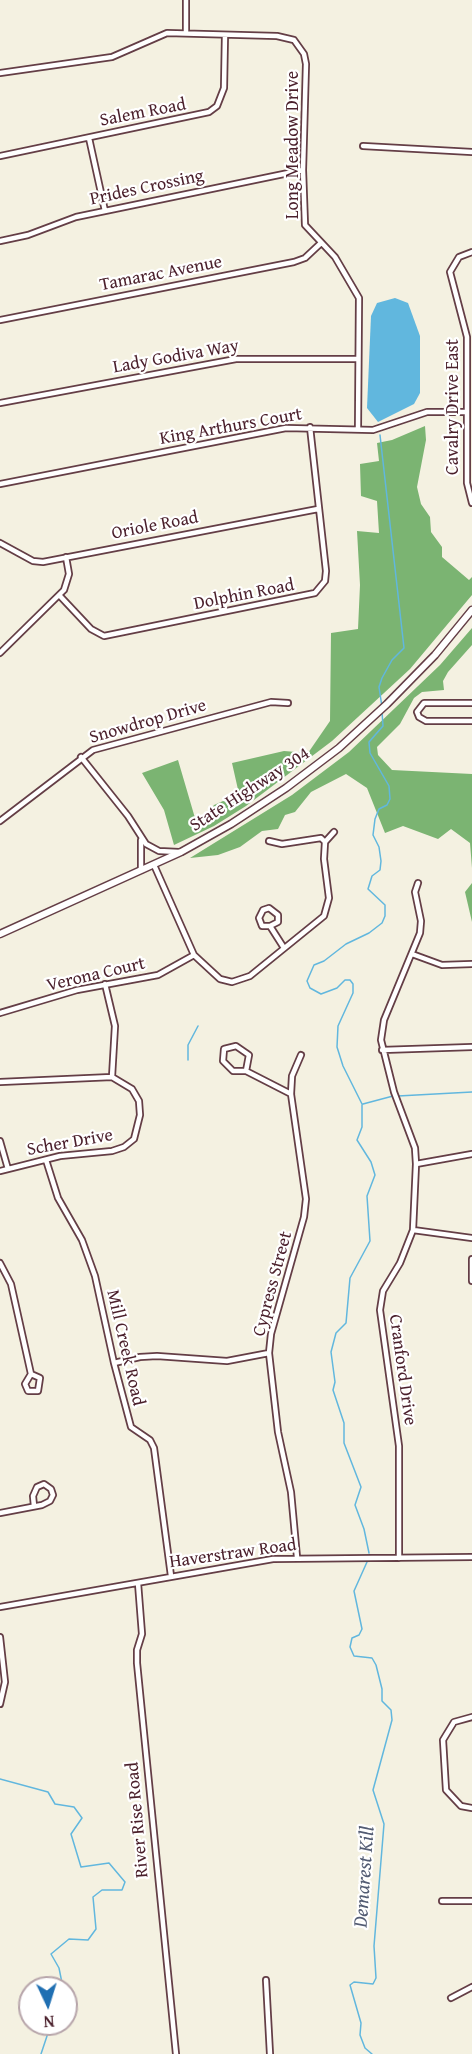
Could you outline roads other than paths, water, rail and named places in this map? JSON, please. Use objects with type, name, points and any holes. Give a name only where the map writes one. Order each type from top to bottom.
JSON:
[{"type":"main road","name":"State Highway 304","points":[[0,934],[181,852],[281,792],[334,752],[376,715],[435,655],[472,610]]},
{"type":"street","points":[[186,0],[186,33]]},
{"type":"street","name":"Long Meadow Drive","points":[[0,73],[102,60],[122,53],[157,35],[186,33],[286,37],[294,40],[304,53],[306,73],[303,170],[305,225],[340,264],[359,298],[358,429]]},
{"type":"street","name":"Salem Road","points":[[0,156],[209,112],[217,106],[224,88],[225,35]]},
{"type":"street","points":[[89,138],[105,211]]},
{"type":"street","points":[[363,146],[472,152]]},
{"type":"street","name":"Prides Crossing","points":[[0,241],[28,235],[76,217],[303,170]]},
{"type":"street","name":"Tamarac Avenue","points":[[0,320],[294,262],[305,258],[321,243]]},
{"type":"street","name":"Cavalry Drive East","points":[[472,252],[459,257],[450,272],[467,337],[467,483],[472,503]]},
{"type":"street","name":"Lady Godiva Way","points":[[0,403],[236,359],[358,359]]},
{"type":"street","name":"King Arthurs Court","points":[[0,484],[286,428],[379,430],[427,412],[466,412]]},
{"type":"street","name":"Dolphin Road","points":[[60,596],[91,629],[104,636],[307,597],[321,589],[325,581],[310,427]]},
{"type":"street","name":"Oriole Road","points":[[0,543],[38,562],[318,509]]},
{"type":"street","points":[[0,653],[60,596],[68,583],[66,557]]},
{"type":"street","name":"Snowdrop Drive","points":[[0,821],[81,757],[105,746],[276,701],[288,703]]},
{"type":"street","points":[[472,702],[424,702],[417,712],[419,717],[426,721],[472,721]]},
{"type":"street","points":[[81,757],[139,834],[154,849],[181,852]]},
{"type":"street","points":[[154,865],[194,955],[220,979],[232,982],[241,980],[324,916],[327,910],[326,842],[334,832]]},
{"type":"street","points":[[139,834],[142,847],[141,871]]},
{"type":"street","points":[[269,841],[282,844],[321,838],[326,842]]},
{"type":"street","name":"Cranford Drive","points":[[399,1558],[399,1446],[380,1310],[383,1291],[400,1263],[413,1230],[416,1164],[415,1148],[382,1050],[384,1020],[412,954],[421,921],[415,892],[418,883]]},
{"type":"street","points":[[269,908],[278,915],[278,922],[270,926],[262,926],[259,918],[263,910],[269,908]]},
{"type":"street","points":[[270,926],[284,948]]},
{"type":"street","points":[[412,954],[442,965],[472,964]]},
{"type":"street","name":"Verona Court","points":[[0,1013],[105,984],[158,975],[194,955]]},
{"type":"street","points":[[0,1082],[112,1077],[115,1026],[105,984]]},
{"type":"street","points":[[246,1071],[249,1055],[236,1046],[224,1049],[223,1061],[233,1071],[246,1071],[291,1094]]},
{"type":"street","points":[[382,1050],[472,1047]]},
{"type":"street","name":"Cypress Street","points":[[297,1557],[291,1492],[278,1432],[269,1353],[272,1334],[304,1217],[306,1199],[291,1094],[292,1076],[301,1055]]},
{"type":"street","name":"Scher Drive","points":[[0,1171],[60,1156],[112,1151],[124,1147],[134,1138],[139,1128],[139,1101],[124,1082],[112,1077]]},
{"type":"street","points":[[0,1141],[8,1169]]},
{"type":"street","points":[[416,1164],[472,1154]]},
{"type":"street","name":"Mill Creek Road","points":[[46,1160],[58,1198],[82,1240],[95,1276],[114,1364],[131,1427],[150,1440],[154,1448],[171,1576]]},
{"type":"street","points":[[413,1230],[472,1238]]},
{"type":"street","points":[[472,1258],[472,1281]]},
{"type":"street","points":[[0,1263],[11,1284],[31,1374]]},
{"type":"street","points":[[114,1364],[140,1357],[227,1361],[269,1353]]},
{"type":"street","points":[[0,1513],[34,1506],[50,1501],[53,1495],[51,1489],[44,1484],[37,1487],[33,1496],[34,1506]]},
{"type":"street","name":"Haverstraw Road","points":[[0,1607],[171,1576],[297,1557],[472,1557]]},
{"type":"street","name":"River Rise Road","points":[[138,1583],[142,1634],[136,1663],[176,2054]]},
{"type":"street","points":[[0,1637],[5,1682],[0,1704]]},
{"type":"street","points":[[472,1717],[454,1722],[444,1740],[446,1790],[460,1806],[472,1809]]},
{"type":"street","points":[[442,1901],[472,1901]]},
{"type":"street","points":[[266,1980],[270,2054]]},
{"type":"street","points":[[451,1998],[472,1987]]},
{"type":"water","points":[[395,298],[408,303],[420,336],[420,393],[414,404],[378,422],[367,408],[371,316],[377,303]]},
{"type":"waterway","points":[[380,435],[404,648],[392,660],[382,678],[379,687],[382,707]]},
{"type":"waterway","points":[[362,1104],[343,1066],[337,1047],[338,1026],[353,993],[353,984],[350,980],[345,980],[337,988],[321,994],[310,988],[307,981],[314,965],[324,961],[346,944],[369,933],[382,923],[385,916],[385,905],[368,889],[372,876],[380,870],[381,861],[379,847],[373,835],[375,819],[379,809],[387,805],[390,799],[389,786],[370,753],[369,742],[383,726],[382,712]]},
{"type":"waterway","points":[[188,1060],[188,1045],[198,1026]]},
{"type":"waterway","name":"Demarest Kill","points":[[398,1096],[472,1092]]},
{"type":"waterway","name":"Demarest Kill","points":[[363,1104],[393,1096]]},
{"type":"waterway","name":"Demarest Kill","points":[[362,1105],[362,1127],[357,1140],[371,1162],[375,1175],[367,1196],[370,1241],[350,1278],[346,1323],[336,1333],[331,1352],[335,1382],[333,1390],[344,1423],[344,1443],[361,1487],[355,1505],[364,1529],[369,1553]]},
{"type":"waterway","name":"Demarest Kill","points":[[367,1562],[354,1591],[362,1629],[359,1635],[352,1638],[350,1647],[354,1656],[372,1658],[382,1689],[382,1701],[391,1710],[392,1720],[373,1790],[384,1824],[374,1946],[376,1978],[373,1984],[354,1982],[350,1985],[361,2023],[360,2035],[365,2048],[372,2054]]},
{"type":"waterway","points":[[0,1779],[48,1792],[55,1804],[74,1807],[82,1818],[71,1834],[81,1867],[109,1863],[125,1882],[122,1890],[102,1890],[93,1897],[96,1929],[88,1940],[69,1939],[51,1954],[61,1976]]},
{"type":"waterway","points":[[41,2054],[47,2036]]}]
